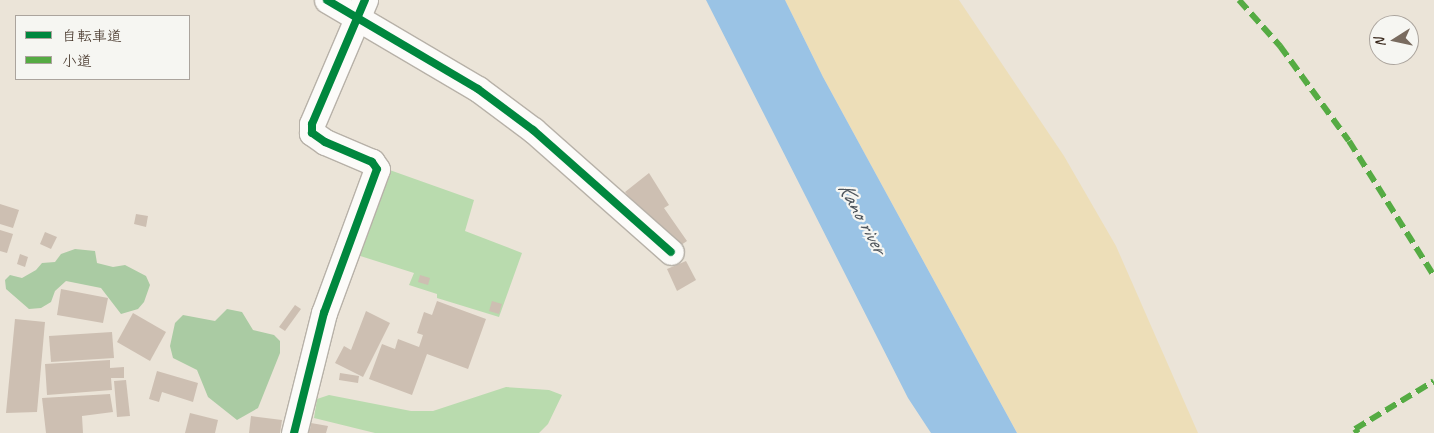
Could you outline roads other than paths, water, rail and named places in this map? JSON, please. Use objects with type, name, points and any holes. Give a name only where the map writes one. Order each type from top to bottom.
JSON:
[{"type":"street","points":[[327,0],[362,10],[478,89],[525,124],[671,252]]},
{"type":"street","points":[[294,433],[324,313],[377,169],[372,162],[325,142],[312,133],[312,124],[362,10]]},
{"type":"water","name":"Kano river","points":[[706,0],[785,0],[823,77],[1017,433],[931,433],[908,398]]}]
